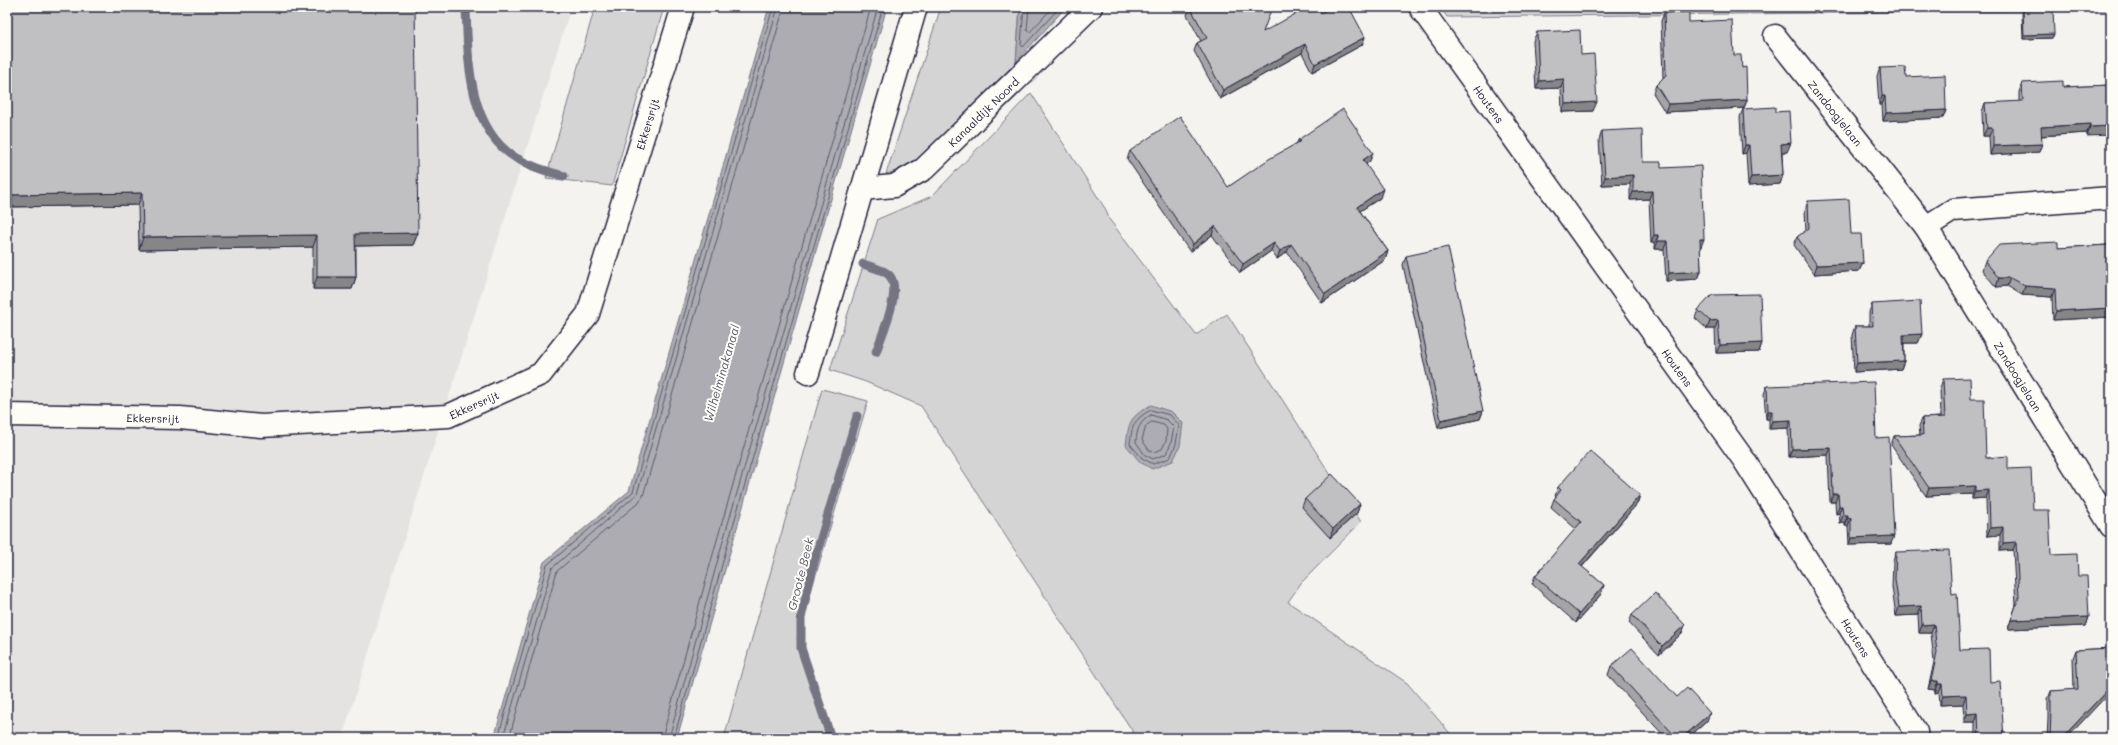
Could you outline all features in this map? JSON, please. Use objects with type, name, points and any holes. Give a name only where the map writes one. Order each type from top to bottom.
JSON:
[{"type":"street","name":"Ekkersrijt","points":[[7,415],[180,418],[261,426],[448,416],[541,374],[588,314],[683,7]]},
{"type":"street","points":[[808,373],[916,7]]},
{"type":"street","name":"Kanaaldijk Noord","points":[[862,188],[894,186],[924,169],[1091,7]]},
{"type":"street","name":"Houtens","points":[[1420,7],[1744,460],[1916,732],[1917,738]]},
{"type":"street","name":"Zandoogjelaan","points":[[1775,36],[1926,227],[2111,526]]},
{"type":"street","points":[[1926,227],[1953,210],[2111,198]]},
{"type":"shaded area","points":[[7,7],[571,7],[342,738],[7,738]]},
{"type":"shaded area","points":[[595,7],[664,7],[612,186],[546,178]]},
{"type":"shaded area","points":[[941,7],[1020,7],[1016,62],[957,128],[910,167],[886,174]]},
{"type":"shaded area","points":[[1440,7],[2111,7],[2111,10],[1447,17]]},
{"type":"shaded area","points":[[1031,93],[1106,210],[1109,219],[1196,335],[1227,314],[1361,522],[1301,583],[1288,602],[1407,683],[1454,738],[1137,738],[921,406],[866,382],[830,370],[878,219],[932,196]]},
{"type":"shaded area","points":[[822,389],[868,401],[797,638],[826,716],[831,738],[724,738]]},
{"type":"water","name":"Wilhelminakanaal","points":[[769,7],[887,7],[677,738],[494,738],[544,562],[629,491]]},
{"type":"water","points":[[1020,7],[1066,7],[1016,62]]},
{"type":"water","points":[[1151,405],[1172,412],[1183,423],[1180,446],[1173,461],[1152,469],[1140,462],[1126,445],[1131,421],[1138,413]]},
{"type":"building","points":[[7,7],[415,7],[418,233],[355,234],[356,277],[317,277],[317,235],[143,237],[142,193],[7,195]]},
{"type":"building","points":[[1190,7],[1272,7],[1263,32],[1308,7],[1318,7],[1321,13],[1331,7],[1349,7],[1365,37],[1315,64],[1305,44],[1223,90],[1197,43],[1207,38]]},
{"type":"building","points":[[2053,9],[2054,34],[2024,35],[2023,10]]},
{"type":"building","points":[[1689,12],[1689,22],[1732,20],[1734,55],[1741,55],[1742,68],[1746,67],[1747,100],[1668,104],[1656,85],[1666,75],[1664,13]]},
{"type":"building","points":[[1580,30],[1581,55],[1594,54],[1597,102],[1565,104],[1564,79],[1539,81],[1537,32]]},
{"type":"building","points":[[1905,67],[1906,77],[1945,75],[1946,110],[1886,113],[1885,96],[1882,96],[1880,68]]},
{"type":"building","points":[[2063,81],[2063,87],[2111,85],[2111,126],[2090,127],[2090,124],[2041,127],[2042,144],[1993,146],[1993,128],[1987,128],[1985,103],[2023,101],[2022,83]]},
{"type":"building","points":[[1775,107],[1775,112],[1789,111],[1791,143],[1781,144],[1783,175],[1751,177],[1749,145],[1745,145],[1743,109]]},
{"type":"building","points":[[1343,109],[1373,153],[1363,160],[1383,189],[1357,207],[1388,251],[1325,294],[1291,244],[1280,251],[1274,243],[1243,264],[1215,226],[1193,244],[1130,151],[1180,116],[1228,187],[1269,159],[1301,141],[1298,140]]},
{"type":"building","points":[[1642,129],[1643,162],[1661,162],[1661,168],[1701,166],[1704,239],[1700,239],[1701,271],[1669,273],[1667,241],[1658,241],[1658,235],[1654,235],[1652,191],[1633,192],[1633,175],[1605,177],[1602,131]]},
{"type":"building","points":[[1849,199],[1851,234],[1861,234],[1863,263],[1817,265],[1797,237],[1809,228],[1808,201]]},
{"type":"building","points":[[2109,239],[2111,239],[2111,308],[2056,311],[2055,288],[2025,286],[2010,278],[1999,278],[1985,261],[1999,245],[2058,242],[2058,248],[2109,245]]},
{"type":"building","points":[[1448,247],[1483,411],[1441,420],[1406,256]]},
{"type":"building","points":[[1760,294],[1762,343],[1720,345],[1718,320],[1710,321],[1698,310],[1712,295]]},
{"type":"building","points":[[1920,301],[1922,334],[1903,335],[1904,361],[1857,363],[1855,326],[1873,326],[1872,304]]},
{"type":"building","points":[[1970,378],[1971,399],[1984,399],[1986,458],[2008,456],[2008,469],[2031,468],[2033,510],[2049,510],[2051,555],[2077,554],[2078,576],[2087,576],[2089,617],[2011,620],[2019,597],[2016,542],[2003,543],[2003,527],[1990,528],[1989,490],[1975,491],[1975,486],[1929,488],[1894,436],[1923,435],[1922,418],[1945,417],[1943,379]]},
{"type":"building","points":[[1874,382],[1876,438],[1889,437],[1894,536],[1851,538],[1851,518],[1848,518],[1848,515],[1843,515],[1842,506],[1839,506],[1838,494],[1833,494],[1831,448],[1792,449],[1791,420],[1772,421],[1772,411],[1768,411],[1767,386]]},
{"type":"building","points":[[2110,424],[2111,424],[2111,445]]},
{"type":"building","points":[[1590,451],[1640,495],[1579,564],[1604,585],[1579,614],[1535,576],[1581,522],[1554,499],[1561,490],[1558,487]]},
{"type":"building","points":[[1332,474],[1360,504],[1333,529],[1305,499]]},
{"type":"building","points":[[1949,550],[1952,594],[1957,593],[1960,650],[1989,649],[1990,682],[2000,681],[2004,738],[1979,738],[1978,713],[1967,714],[1966,695],[1943,696],[1942,684],[1938,684],[1938,681],[1931,681],[1937,653],[1934,624],[1922,625],[1921,606],[1899,607],[1895,579],[1896,552]]},
{"type":"building","points":[[1655,593],[1685,625],[1662,646],[1632,615]]},
{"type":"building","points":[[1632,648],[1677,697],[1687,688],[1710,713],[1682,738],[1677,738],[1611,666]]},
{"type":"building","points":[[2111,648],[2111,686],[2062,738],[2050,738],[2051,691],[2078,689],[2076,650]]},
{"type":"waterway","name":"Groote Beek","points":[[466,7],[468,47],[473,90],[479,110],[488,129],[500,145],[516,158],[527,164],[564,176]]},
{"type":"waterway","name":"Groote Beek","points":[[863,264],[884,271],[889,275],[893,282],[893,301],[876,352]]},
{"type":"waterway","name":"Groote Beek","points":[[831,738],[801,648],[801,618],[814,562],[857,416]]}]
